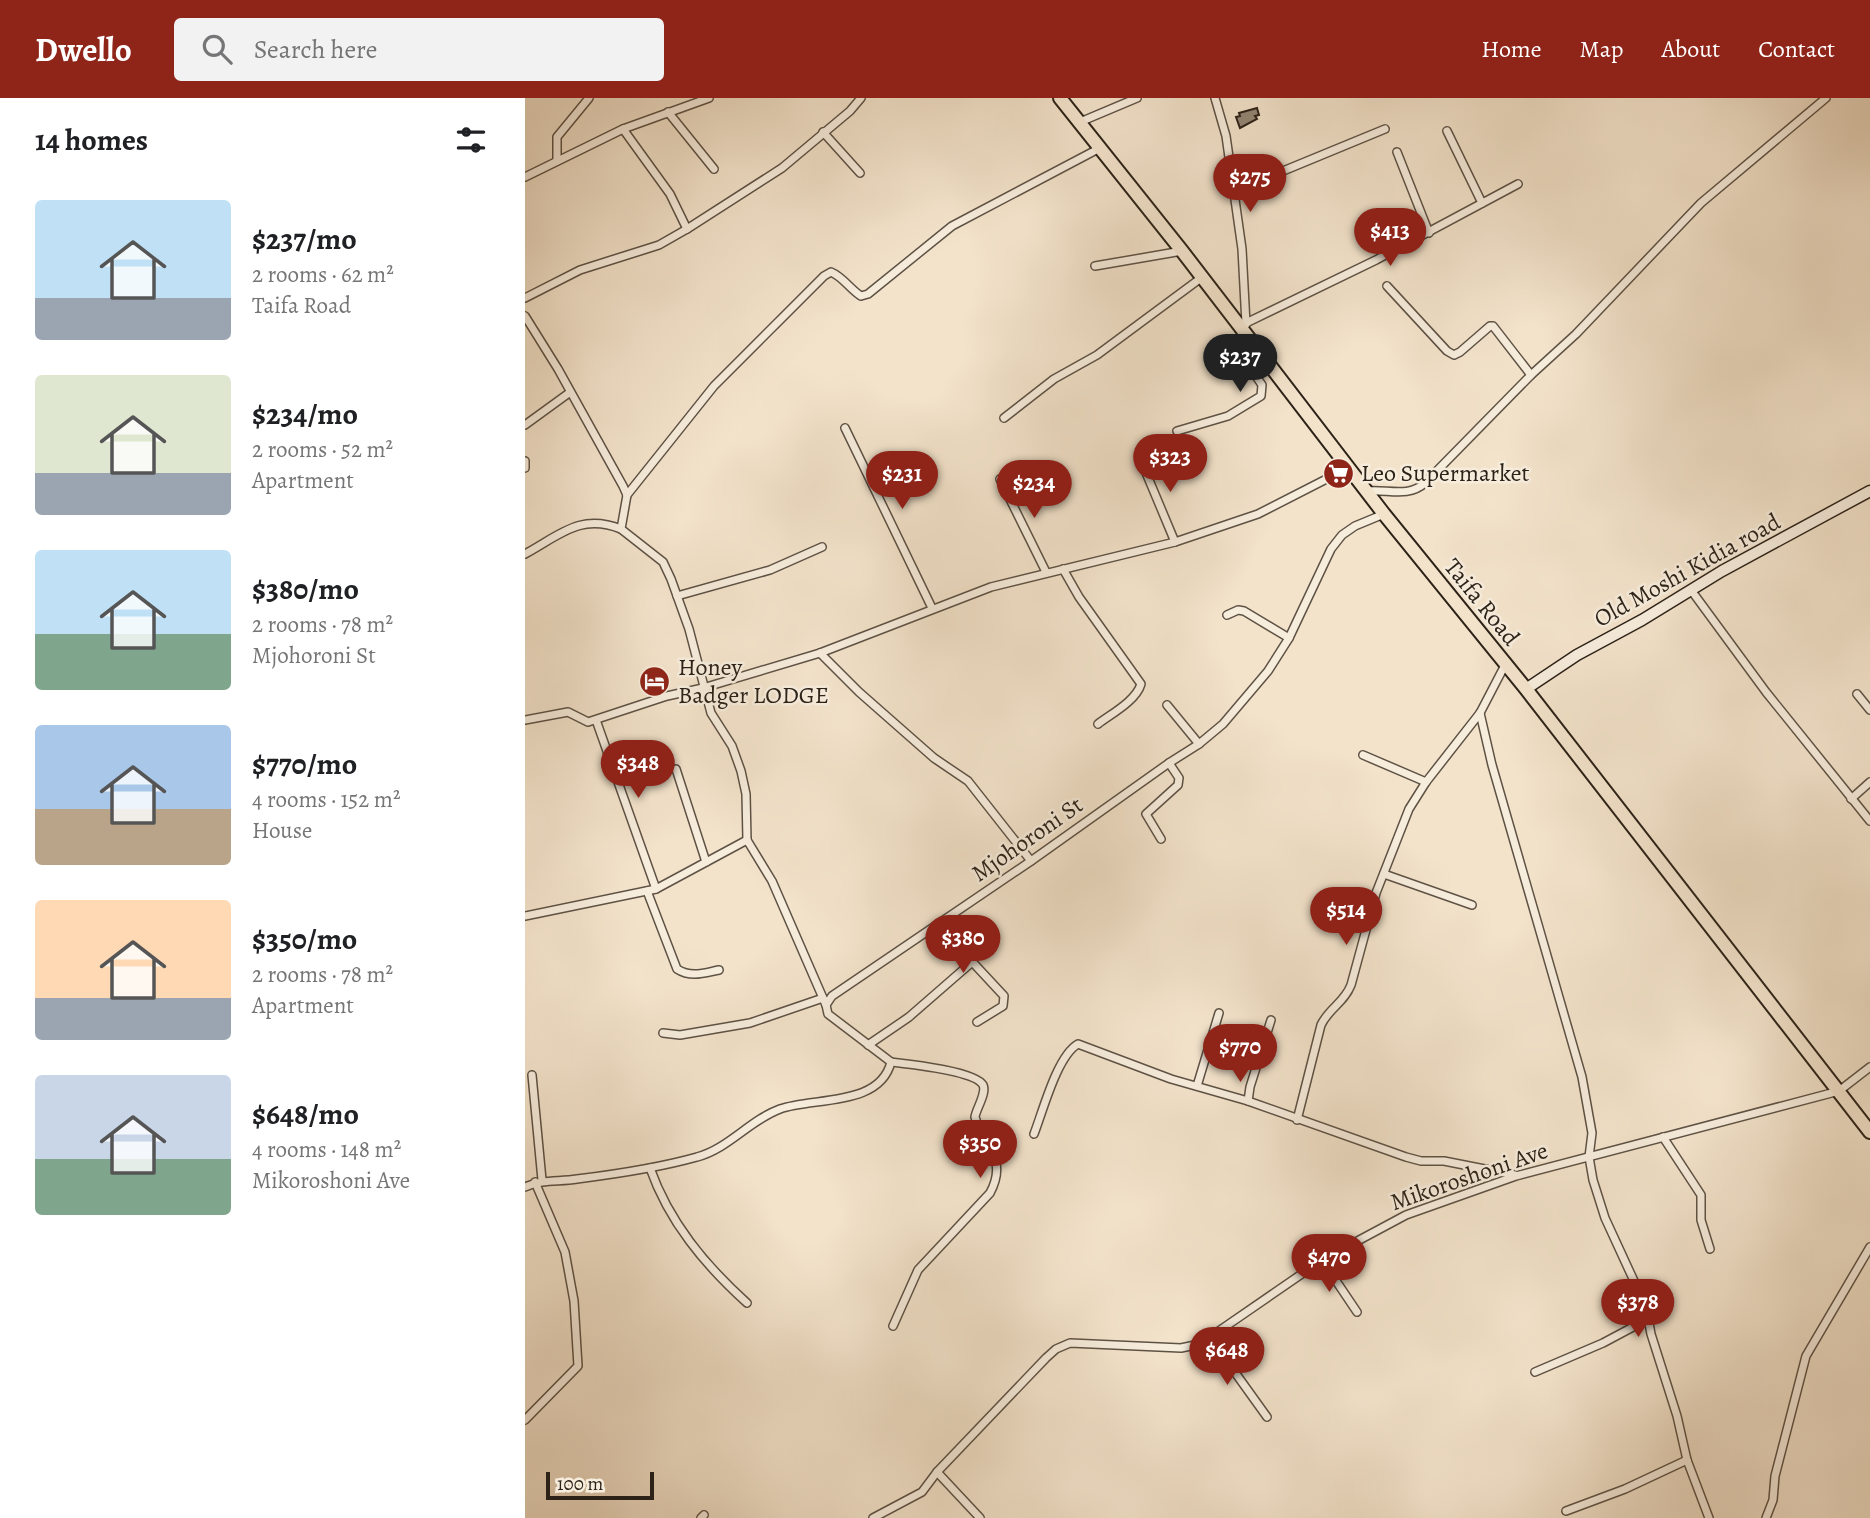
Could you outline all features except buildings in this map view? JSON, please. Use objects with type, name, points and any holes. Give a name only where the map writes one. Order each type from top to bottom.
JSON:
[{"type":"highway","name":"Taifa Road","points":[[1061,98],[1870,1132]]},
{"type":"street","points":[[557,161],[557,137],[589,98]]},
{"type":"street","points":[[525,177],[623,129],[709,98]]},
{"type":"street","points":[[525,298],[580,270],[659,245],[687,229],[782,168],[850,111],[861,98]]},
{"type":"street","points":[[1080,122],[1137,98]]},
{"type":"street","points":[[1177,431],[1228,416],[1261,396],[1262,384],[1243,357],[1246,333],[1242,249],[1226,136],[1215,98]]},
{"type":"street","points":[[1367,491],[1416,491],[1531,375],[1576,334],[1701,203],[1820,100]]},
{"type":"street","points":[[667,112],[714,169]]},
{"type":"street","points":[[1232,192],[1385,128]]},
{"type":"street","points":[[623,129],[670,194],[687,229]]},
{"type":"street","points":[[1447,131],[1482,204]]},
{"type":"street","points":[[823,132],[860,173]]},
{"type":"street","points":[[621,529],[627,495],[714,386],[824,276],[831,272],[861,296],[867,294],[952,226],[1100,148]]},
{"type":"street","points":[[1397,152],[1429,233]]},
{"type":"street","points":[[1246,333],[1518,184]]},
{"type":"street","points":[[1095,266],[1182,251]]},
{"type":"street","points":[[1004,418],[1054,379],[1097,355],[1201,278]]},
{"type":"street","points":[[1387,286],[1447,351],[1454,355],[1460,352],[1493,326],[1531,375]]},
{"type":"street","points":[[525,316],[627,495]]},
{"type":"street","points":[[525,425],[569,393]]},
{"type":"street","points":[[845,428],[932,608]]},
{"type":"street","points":[[1139,456],[1175,542]]},
{"type":"street","points":[[525,461],[525,468]]},
{"type":"street","points":[[525,720],[568,712],[575,714],[583,722],[596,720],[667,696],[820,653],[932,608],[1046,572],[1175,542],[1258,514],[1350,467]]},
{"type":"street","points":[[1000,479],[1046,572]]},
{"type":"street","name":"Old Moshi Kidia road","points":[[1526,689],[1722,570],[1868,495]]},
{"type":"street","name":"Mjohoroni St","points":[[824,1002],[1199,744],[1244,701],[1289,638],[1331,549],[1342,535],[1355,526],[1384,514]]},
{"type":"street","points":[[525,554],[574,527],[593,522],[621,529],[663,562],[689,629],[711,713],[732,747],[741,771],[746,794],[747,840],[772,881],[828,1014],[891,1062],[938,1069],[983,1084],[984,1090],[975,1117],[995,1157],[994,1186],[918,1270],[893,1326]]},
{"type":"street","points":[[677,596],[770,570],[822,547]]},
{"type":"street","points":[[1063,569],[1079,597],[1141,684],[1129,700],[1098,724]]},
{"type":"street","points":[[1691,590],[1766,692],[1870,821]]},
{"type":"street","points":[[1227,615],[1238,610],[1244,611],[1289,638]]},
{"type":"street","points":[[820,653],[859,692],[934,758],[968,780],[1031,861]]},
{"type":"street","points":[[1297,1120],[1321,1025],[1326,1013],[1346,998],[1375,893],[1409,809],[1426,782],[1480,713],[1505,664]]},
{"type":"street","points":[[1857,694],[1870,710]]},
{"type":"street","points":[[1167,705],[1199,744]]},
{"type":"street","points":[[1480,713],[1492,765],[1582,1077],[1592,1133],[1590,1157],[1593,1180],[1605,1218],[1646,1307],[1687,1460],[1709,1518]]},
{"type":"street","points":[[596,720],[677,969],[694,975],[719,970]]},
{"type":"street","points":[[1363,755],[1426,782]]},
{"type":"street","points":[[1161,839],[1146,814],[1178,785],[1179,778],[1169,763]]},
{"type":"street","points":[[676,769],[706,862]]},
{"type":"street","points":[[1851,799],[1870,782]]},
{"type":"street","points":[[525,916],[651,890],[747,840]]},
{"type":"street","points":[[1384,874],[1472,905]]},
{"type":"street","points":[[938,925],[971,964],[1004,996],[1003,1006],[977,1022]]},
{"type":"street","points":[[868,1045],[909,1017],[971,964]]},
{"type":"street","points":[[663,1033],[680,1035],[750,1023],[824,1002]]},
{"type":"street","points":[[1197,1086],[1219,1013]]},
{"type":"street","points":[[1248,1101],[1271,1020]]},
{"type":"street","points":[[1034,1134],[1058,1072],[1069,1049],[1077,1044],[1406,1157],[1421,1161],[1444,1161],[1516,1175]]},
{"type":"street","points":[[525,1187],[538,1181],[573,1180],[650,1168],[701,1156],[779,1109],[853,1096],[871,1087],[889,1070],[891,1062]]},
{"type":"street","points":[[1839,1091],[1870,1067]]},
{"type":"street","points":[[525,1420],[578,1366],[575,1301],[565,1252],[538,1181],[532,1075]]},
{"type":"street","name":"Mikoroshoni Ave","points":[[873,1518],[922,1492],[937,1472],[1046,1358],[1062,1346],[1070,1343],[1181,1348],[1211,1339],[1241,1315],[1322,1260],[1406,1215],[1516,1175],[1839,1091]]},
{"type":"street","points":[[1663,1137],[1701,1195],[1701,1220],[1710,1249]]},
{"type":"street","points":[[650,1168],[666,1207],[708,1266],[747,1303]]},
{"type":"street","points":[[1766,1518],[1773,1500],[1775,1476],[1806,1356],[1870,1247]]},
{"type":"street","points":[[1322,1260],[1357,1312]]},
{"type":"street","points":[[1535,1372],[1603,1343],[1648,1319]]},
{"type":"street","points":[[1211,1339],[1268,1417]]},
{"type":"street","points":[[1566,1511],[1616,1493],[1687,1460]]},
{"type":"street","points":[[937,1472],[980,1518]]},
{"type":"place","name":"Leo Supermarket","points":[[1338,473]]},
{"type":"place","name":"Honey Badger LODGE","points":[[655,681]]}]
